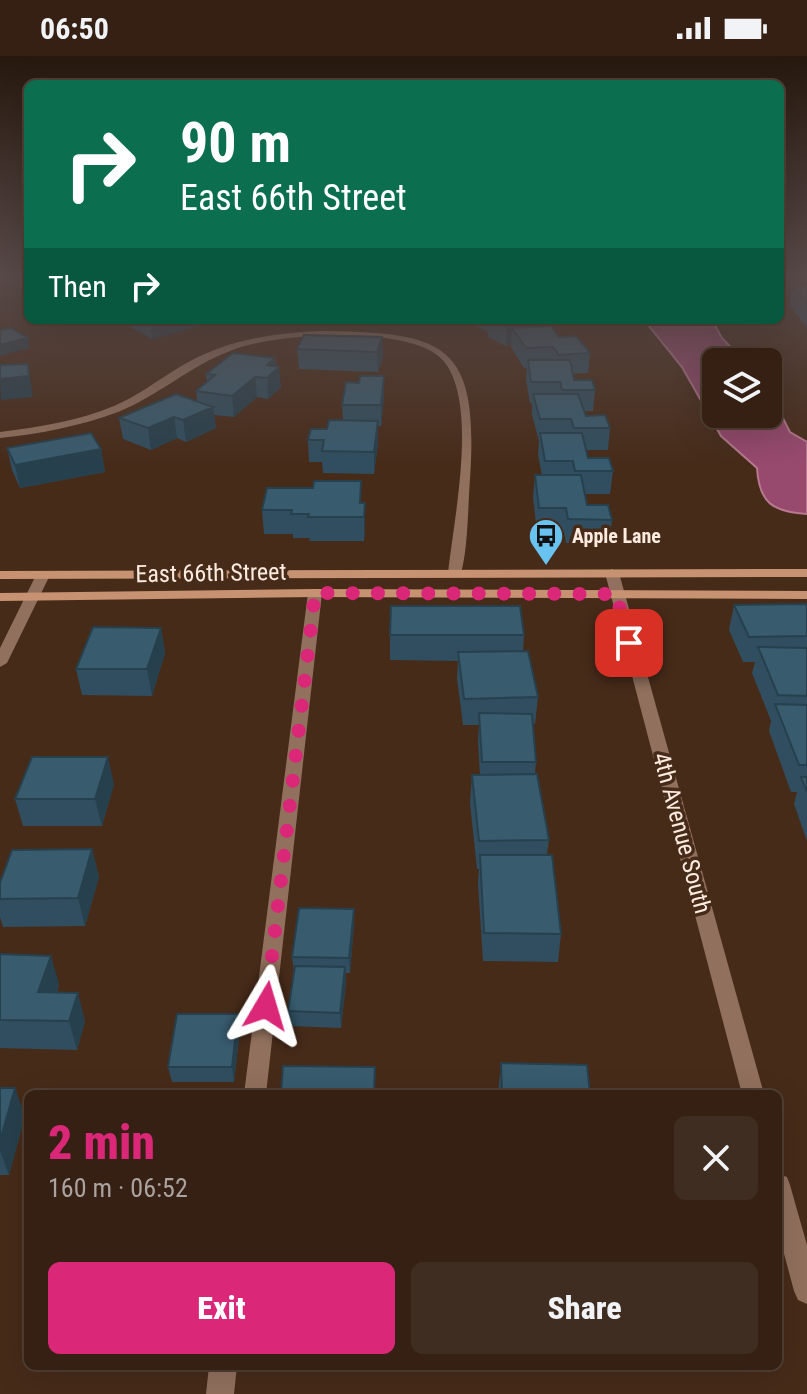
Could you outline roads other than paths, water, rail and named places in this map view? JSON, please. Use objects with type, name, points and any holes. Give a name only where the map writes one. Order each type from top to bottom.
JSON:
[{"type":"main road","name":"East 66th Street","points":[[0,575],[807,573]]},
{"type":"main road","name":"East 66th Street","points":[[0,597],[315,593],[807,595]]},
{"type":"street","points":[[0,435],[57,427],[92,418],[122,406],[169,375],[200,360],[256,339]]},
{"type":"street","points":[[401,339],[437,349],[447,358],[462,387],[465,420],[455,573]]},
{"type":"street","name":"4th Avenue South","points":[[612,573],[752,1090]]},
{"type":"street","points":[[0,663],[43,575]]},
{"type":"street","points":[[255,1090],[315,593]]},
{"type":"street","points":[[782,1200],[807,1291]]},
{"type":"street","points":[[220,1394],[223,1370]]},
{"type":"place","name":"Apple Lane","points":[[546,567]]}]
